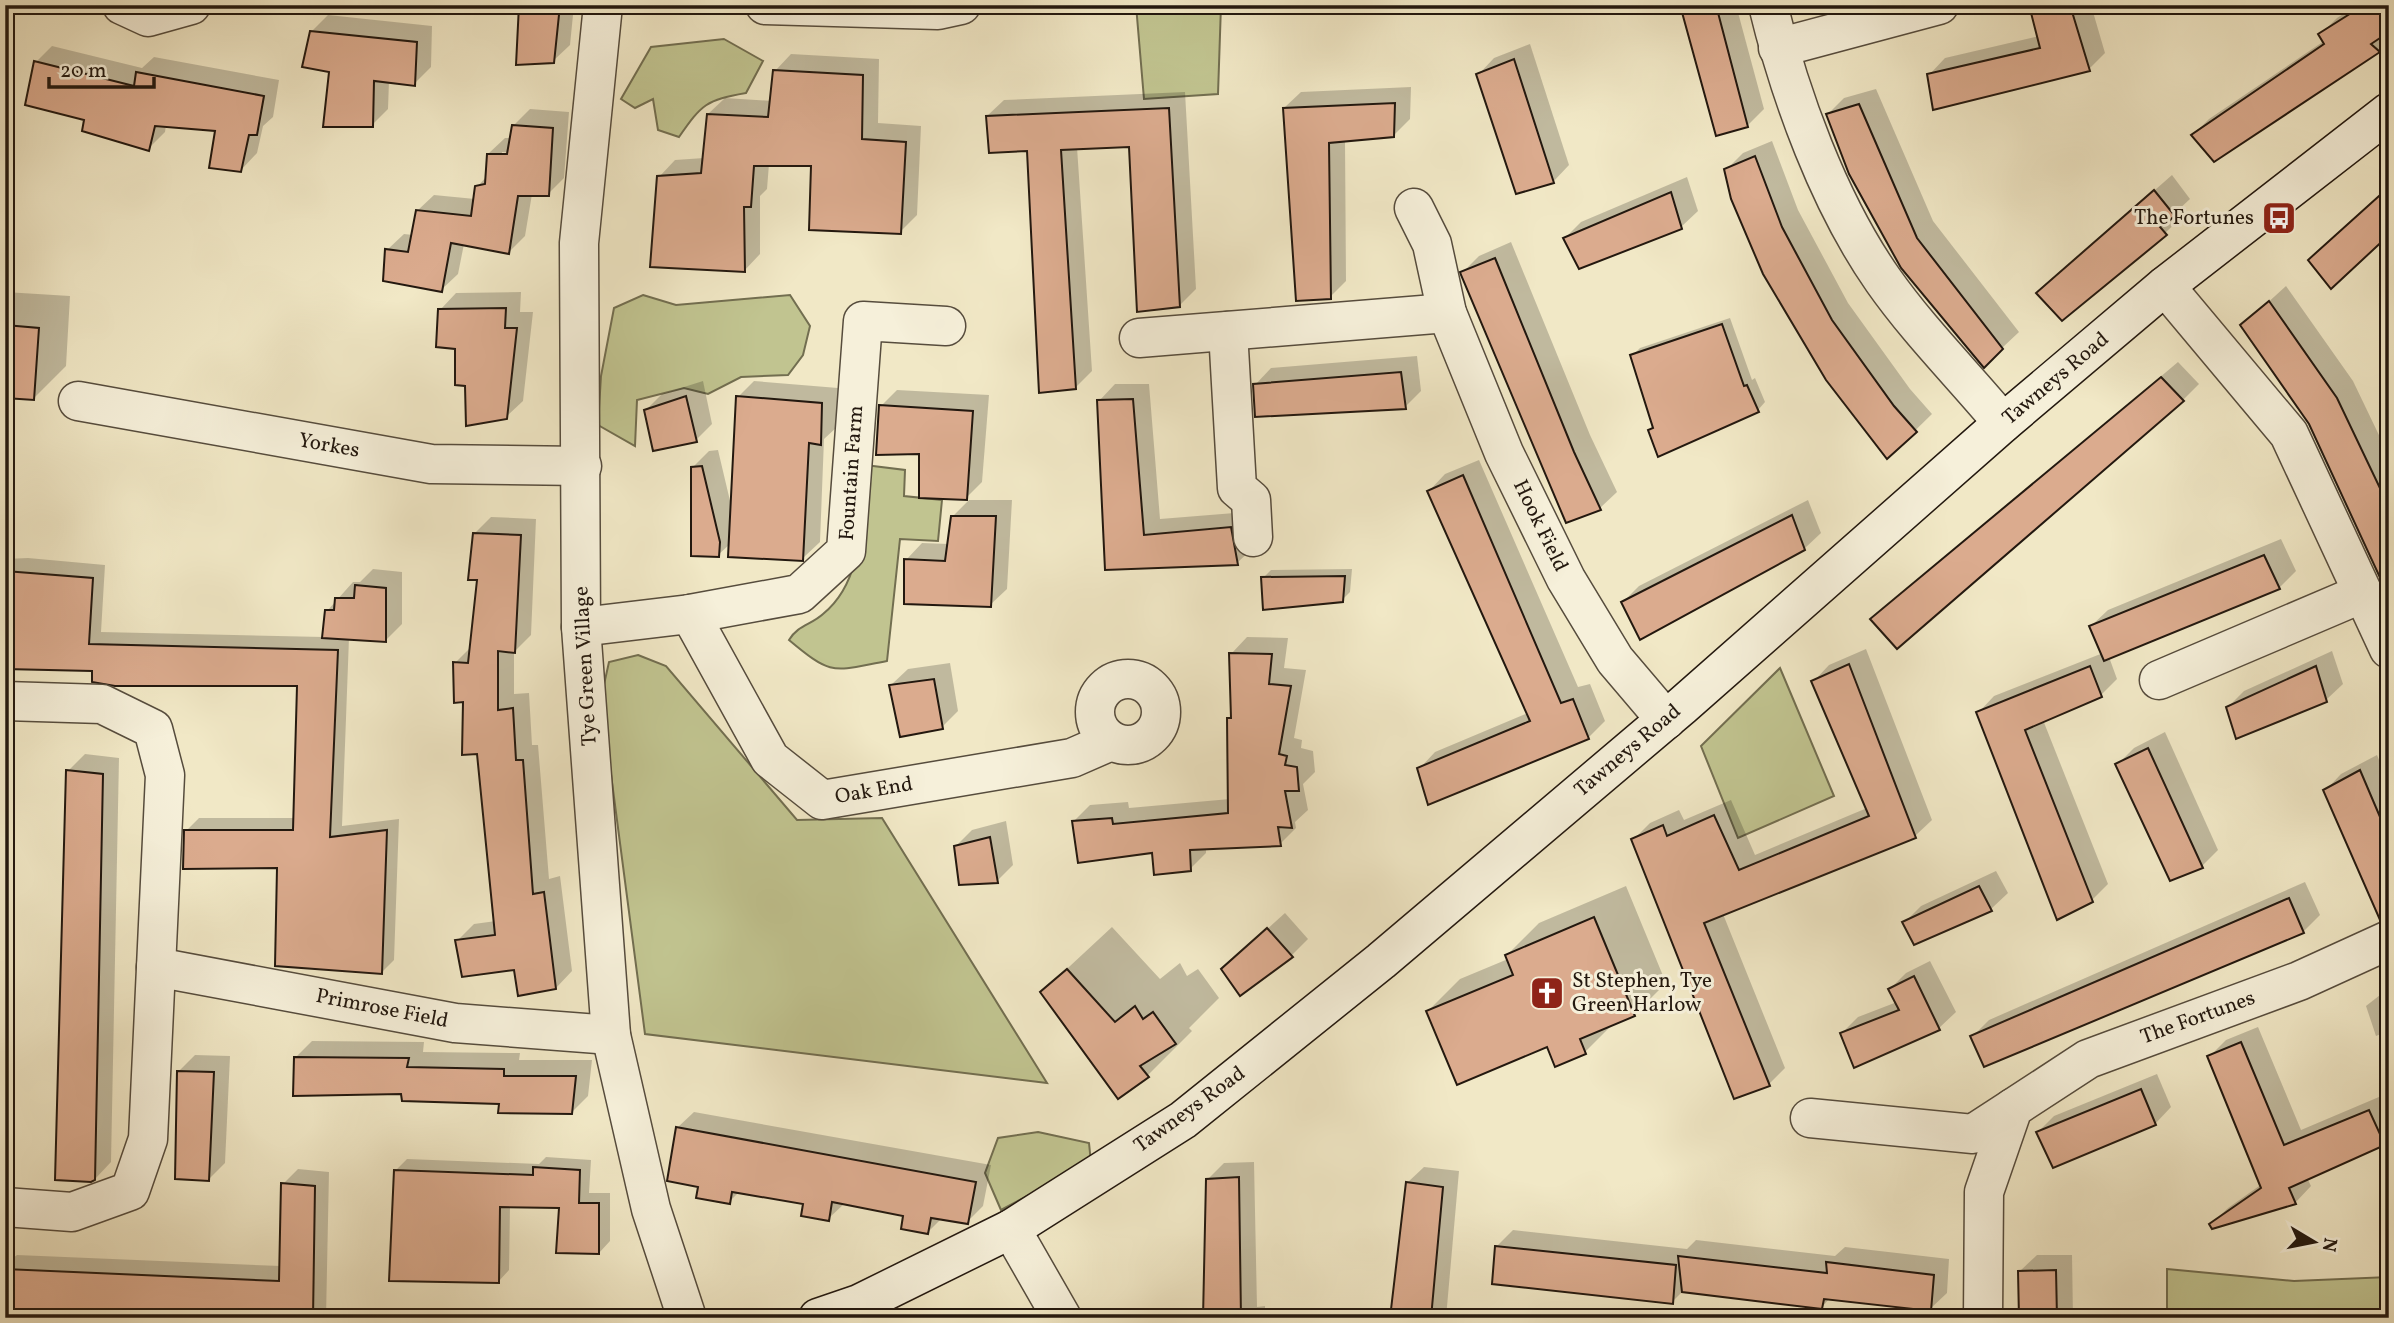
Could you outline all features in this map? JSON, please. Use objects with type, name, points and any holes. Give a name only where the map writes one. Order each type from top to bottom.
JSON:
[{"type":"street","points":[[122,5],[148,17],[191,5]]},
{"type":"street","name":"Tye Green Village","points":[[603,5],[579,243],[581,627],[611,1035],[651,1209],[687,1318]]},
{"type":"street","points":[[765,5],[938,10],[961,5]]},
{"type":"street","points":[[1768,5],[1778,48],[1826,179],[1883,280],[2003,423]]},
{"type":"street","points":[[1778,48],[1939,5]]},
{"type":"street","name":"Tawneys Road","points":[[818,1318],[859,1304],[1011,1229],[1183,1120],[1381,961],[1666,720],[2003,423],[2165,286],[2384,123]]},
{"type":"street","name":"Hook Field","points":[[1414,208],[1432,244],[1447,313],[1498,442],[1566,579],[1615,660],[1666,720]]},
{"type":"street","points":[[2165,286],[2289,434],[2389,649]]},
{"type":"street","points":[[1139,338],[1447,313]]},
{"type":"street","name":"Fountain Farm","points":[[581,627],[690,614],[799,594],[846,551],[863,321],[946,326]]},
{"type":"street","points":[[1228,331],[1237,488],[1251,500],[1253,537]]},
{"type":"street","name":"Yorkes","points":[[78,401],[431,464],[582,466]]},
{"type":"street","points":[[2159,680],[2363,593]]},
{"type":"street","name":"Oak End","points":[[690,614],[770,759],[822,800],[1072,758],[1111,741]]},
{"type":"street","points":[[5,701],[102,704],[153,729],[165,775],[148,1139],[130,1191],[72,1212],[5,1207]]},
{"type":"street","name":"The Fortunes","points":[[1810,1118],[1973,1134],[2088,1059],[2299,981],[2389,940]]},
{"type":"street","name":"Primrose Field","points":[[156,967],[456,1023],[611,1035]]},
{"type":"street","points":[[1983,1318],[1984,1192],[2012,1108]]},
{"type":"street","points":[[1011,1229],[1062,1318]]},
{"type":"green space","points":[[1136,5],[1221,5],[1218,94],[1144,99]]},
{"type":"green space","points":[[724,39],[763,61],[746,93],[722,98],[706,105],[679,137],[658,130],[653,99],[635,108],[621,99],[651,47]]},
{"type":"green space","points":[[643,295],[676,305],[790,295],[810,326],[803,355],[788,375],[741,377],[708,394],[684,388],[637,400],[635,446],[598,425],[601,376],[614,308]]},
{"type":"green space","points":[[865,465],[905,470],[904,496],[942,500],[938,541],[900,539],[887,661],[844,669],[834,668],[815,660],[789,640],[796,631],[823,614],[837,600],[847,583],[858,545]]},
{"type":"green space","points":[[638,655],[666,666],[797,820],[882,818],[1047,1083],[645,1034],[601,698],[609,662]]},
{"type":"green space","points":[[1780,668],[1834,796],[1738,838],[1701,746]]},
{"type":"green space","points":[[1038,1132],[1089,1143],[1091,1163],[1063,1186],[1029,1195],[1001,1210],[985,1173],[998,1138]]},
{"type":"green space","points":[[2167,1269],[2294,1281],[2389,1277],[2389,1318],[2167,1318]]},
{"type":"building","points":[[519,5],[560,5],[554,63],[516,65]]},
{"type":"building","points":[[1680,5],[1716,5],[1748,127],[1716,136]]},
{"type":"building","points":[[2029,5],[2070,5],[2090,71],[1933,110],[1927,74],[2040,48]]},
{"type":"building","points":[[2364,5],[2389,5],[2389,32],[2371,44],[2380,52],[2214,162],[2191,135],[2324,44],[2318,34]]},
{"type":"building","points":[[310,31],[417,42],[415,86],[374,81],[373,127],[323,127],[329,72],[302,67]]},
{"type":"building","points":[[1514,59],[1554,183],[1516,194],[1476,74]]},
{"type":"building","points":[[34,61],[134,86],[136,72],[264,96],[257,135],[249,135],[241,172],[209,168],[215,131],[155,126],[149,151],[82,131],[84,120],[25,105]]},
{"type":"building","points":[[773,70],[863,75],[862,139],[906,142],[901,234],[809,230],[811,166],[754,166],[751,207],[744,207],[745,272],[650,267],[657,176],[701,173],[707,114],[768,117]]},
{"type":"building","points":[[1395,103],[1394,137],[1329,143],[1331,299],[1296,301],[1283,108]]},
{"type":"building","points":[[1859,104],[1917,238],[2003,349],[1984,368],[1901,268],[1849,174],[1826,114]]},
{"type":"building","points":[[1169,108],[1180,307],[1137,312],[1129,147],[1061,150],[1076,389],[1039,393],[1027,151],[989,153],[986,116]]},
{"type":"building","points":[[512,125],[553,128],[549,196],[518,196],[509,254],[451,243],[442,292],[383,281],[385,249],[408,252],[416,210],[471,216],[475,186],[485,184],[487,154],[507,154]]},
{"type":"building","points":[[1755,156],[1782,227],[1832,320],[1894,406],[1917,432],[1887,459],[1826,380],[1763,274],[1731,199],[1724,169]]},
{"type":"building","points":[[2389,187],[2389,235],[2331,289],[2308,260]]},
{"type":"building","points":[[2154,190],[2175,216],[2160,227],[2167,235],[2062,321],[2036,293]]},
{"type":"building","points":[[1671,192],[1682,229],[1579,269],[1563,238]]},
{"type":"building","points":[[1495,258],[1574,452],[1601,510],[1566,523],[1460,272]]},
{"type":"building","points":[[2269,301],[2337,398],[2389,507],[2389,597],[2309,424],[2240,325]]},
{"type":"building","points":[[506,308],[505,328],[517,328],[507,419],[466,426],[465,386],[455,385],[455,349],[436,347],[438,309]]},
{"type":"building","points":[[1722,324],[1744,386],[1747,385],[1759,412],[1658,457],[1648,430],[1653,428],[1630,355]]},
{"type":"building","points":[[5,325],[39,328],[34,400],[5,398]]},
{"type":"building","points":[[1401,372],[1406,409],[1255,417],[1253,384]]},
{"type":"building","points":[[2161,377],[2184,401],[1897,649],[1870,619]]},
{"type":"building","points":[[686,396],[697,442],[653,451],[644,410]]},
{"type":"building","points":[[736,396],[822,403],[821,445],[809,443],[803,561],[728,557]]},
{"type":"building","points":[[1133,399],[1144,535],[1231,527],[1238,565],[1105,570],[1097,400]]},
{"type":"building","points":[[879,405],[973,411],[967,500],[919,498],[919,454],[876,455]]},
{"type":"building","points":[[702,466],[720,542],[719,557],[691,556],[691,467]]},
{"type":"building","points":[[1463,475],[1561,703],[1573,699],[1589,739],[1428,805],[1417,768],[1530,721],[1427,491]]},
{"type":"building","points":[[1792,515],[1805,550],[1640,640],[1621,602]]},
{"type":"building","points":[[951,516],[996,516],[991,607],[904,604],[904,559],[945,561]]},
{"type":"building","points":[[473,533],[521,535],[515,653],[498,651],[498,710],[513,708],[516,760],[523,760],[533,894],[544,892],[556,989],[518,996],[514,970],[462,977],[455,940],[495,935],[477,754],[462,755],[463,702],[454,703],[453,662],[468,663],[477,580],[468,580]]},
{"type":"building","points":[[2264,555],[2280,589],[2104,661],[2089,626]]},
{"type":"building","points":[[5,571],[93,578],[89,644],[338,650],[330,837],[387,830],[382,974],[275,966],[277,868],[183,869],[184,830],[293,830],[297,686],[115,686],[92,682],[92,671],[5,669]]},
{"type":"building","points":[[1345,576],[1343,602],[1263,610],[1261,577]]},
{"type":"building","points":[[355,585],[386,588],[386,642],[322,638],[325,610],[334,610],[335,598],[354,598]]},
{"type":"building","points":[[1229,653],[1272,654],[1269,684],[1291,686],[1279,754],[1287,756],[1285,765],[1297,767],[1299,791],[1285,791],[1292,828],[1278,827],[1281,846],[1190,850],[1191,871],[1154,875],[1152,853],[1078,863],[1072,821],[1112,818],[1113,824],[1228,813],[1227,718],[1231,718]]},
{"type":"building","points":[[1849,664],[1916,838],[1704,923],[1770,1086],[1734,1099],[1631,839],[1663,825],[1667,836],[1714,815],[1739,870],[1869,816],[1811,681]]},
{"type":"building","points":[[2090,666],[2102,697],[2025,730],[2093,902],[2057,920],[1976,712]]},
{"type":"building","points":[[2316,666],[2327,702],[2236,739],[2226,707]]},
{"type":"building","points":[[934,679],[943,729],[900,737],[889,685]]},
{"type":"building","points":[[2148,748],[2203,868],[2170,881],[2115,764]]},
{"type":"building","points":[[66,770],[103,774],[95,1180],[91,1182],[55,1180]]},
{"type":"building","points":[[2360,770],[2389,838],[2389,919],[2380,920],[2323,790]]},
{"type":"building","points":[[990,837],[998,883],[959,885],[954,846]]},
{"type":"building","points":[[1979,886],[1992,911],[1914,945],[1902,922]]},
{"type":"building","points":[[2289,898],[2304,933],[1984,1067],[1970,1036]]},
{"type":"building","name":"St Stephen, Tye Green Harlow","points":[[1594,917],[1635,1016],[1580,1039],[1586,1054],[1555,1067],[1547,1047],[1457,1085],[1426,1011],[1513,975],[1505,955]]},
{"type":"building","points":[[1267,928],[1293,957],[1240,996],[1221,969]]},
{"type":"building","points":[[1067,969],[1115,1022],[1135,1006],[1143,1019],[1153,1012],[1176,1044],[1140,1066],[1149,1077],[1118,1099],[1040,992]]},
{"type":"building","points":[[1914,976],[1940,1030],[1854,1068],[1840,1033],[1899,1010],[1888,989]]},
{"type":"building","points":[[2241,1042],[2284,1145],[2369,1110],[2385,1145],[2289,1188],[2296,1204],[2212,1229],[2209,1224],[2261,1188],[2207,1056]]},
{"type":"building","points":[[294,1057],[409,1058],[407,1067],[504,1069],[504,1076],[576,1076],[572,1114],[498,1113],[499,1104],[402,1101],[401,1094],[293,1096]]},
{"type":"building","points":[[177,1071],[214,1072],[209,1181],[175,1179]]},
{"type":"building","points":[[2141,1089],[2156,1125],[2053,1168],[2036,1132]]},
{"type":"building","points":[[676,1127],[976,1182],[968,1224],[931,1218],[928,1234],[901,1229],[903,1216],[832,1202],[829,1221],[801,1216],[803,1204],[732,1192],[730,1204],[696,1198],[698,1187],[667,1181]]},
{"type":"building","points":[[533,1167],[580,1170],[579,1203],[599,1203],[599,1254],[556,1253],[559,1208],[500,1207],[499,1283],[389,1281],[394,1170],[533,1175]]},
{"type":"building","points":[[1239,1177],[1241,1318],[1203,1318],[1206,1179]]},
{"type":"building","points":[[1406,1182],[1443,1187],[1431,1318],[1390,1318]]},
{"type":"building","points":[[281,1183],[315,1186],[313,1318],[5,1309],[5,1269],[279,1281]]},
{"type":"building","points":[[1495,1246],[1676,1265],[1673,1304],[1492,1284]]},
{"type":"building","points":[[1678,1256],[1827,1273],[1826,1262],[1934,1275],[1931,1311],[1824,1299],[1822,1309],[1682,1292]]},
{"type":"building","points":[[2056,1270],[2057,1318],[2019,1318],[2018,1271]]},
{"type":"place","name":"The Fortunes","points":[[2279,218]]},
{"type":"place","name":"St Stephen, Tye Green Harlow","points":[[1547,993]]}]
